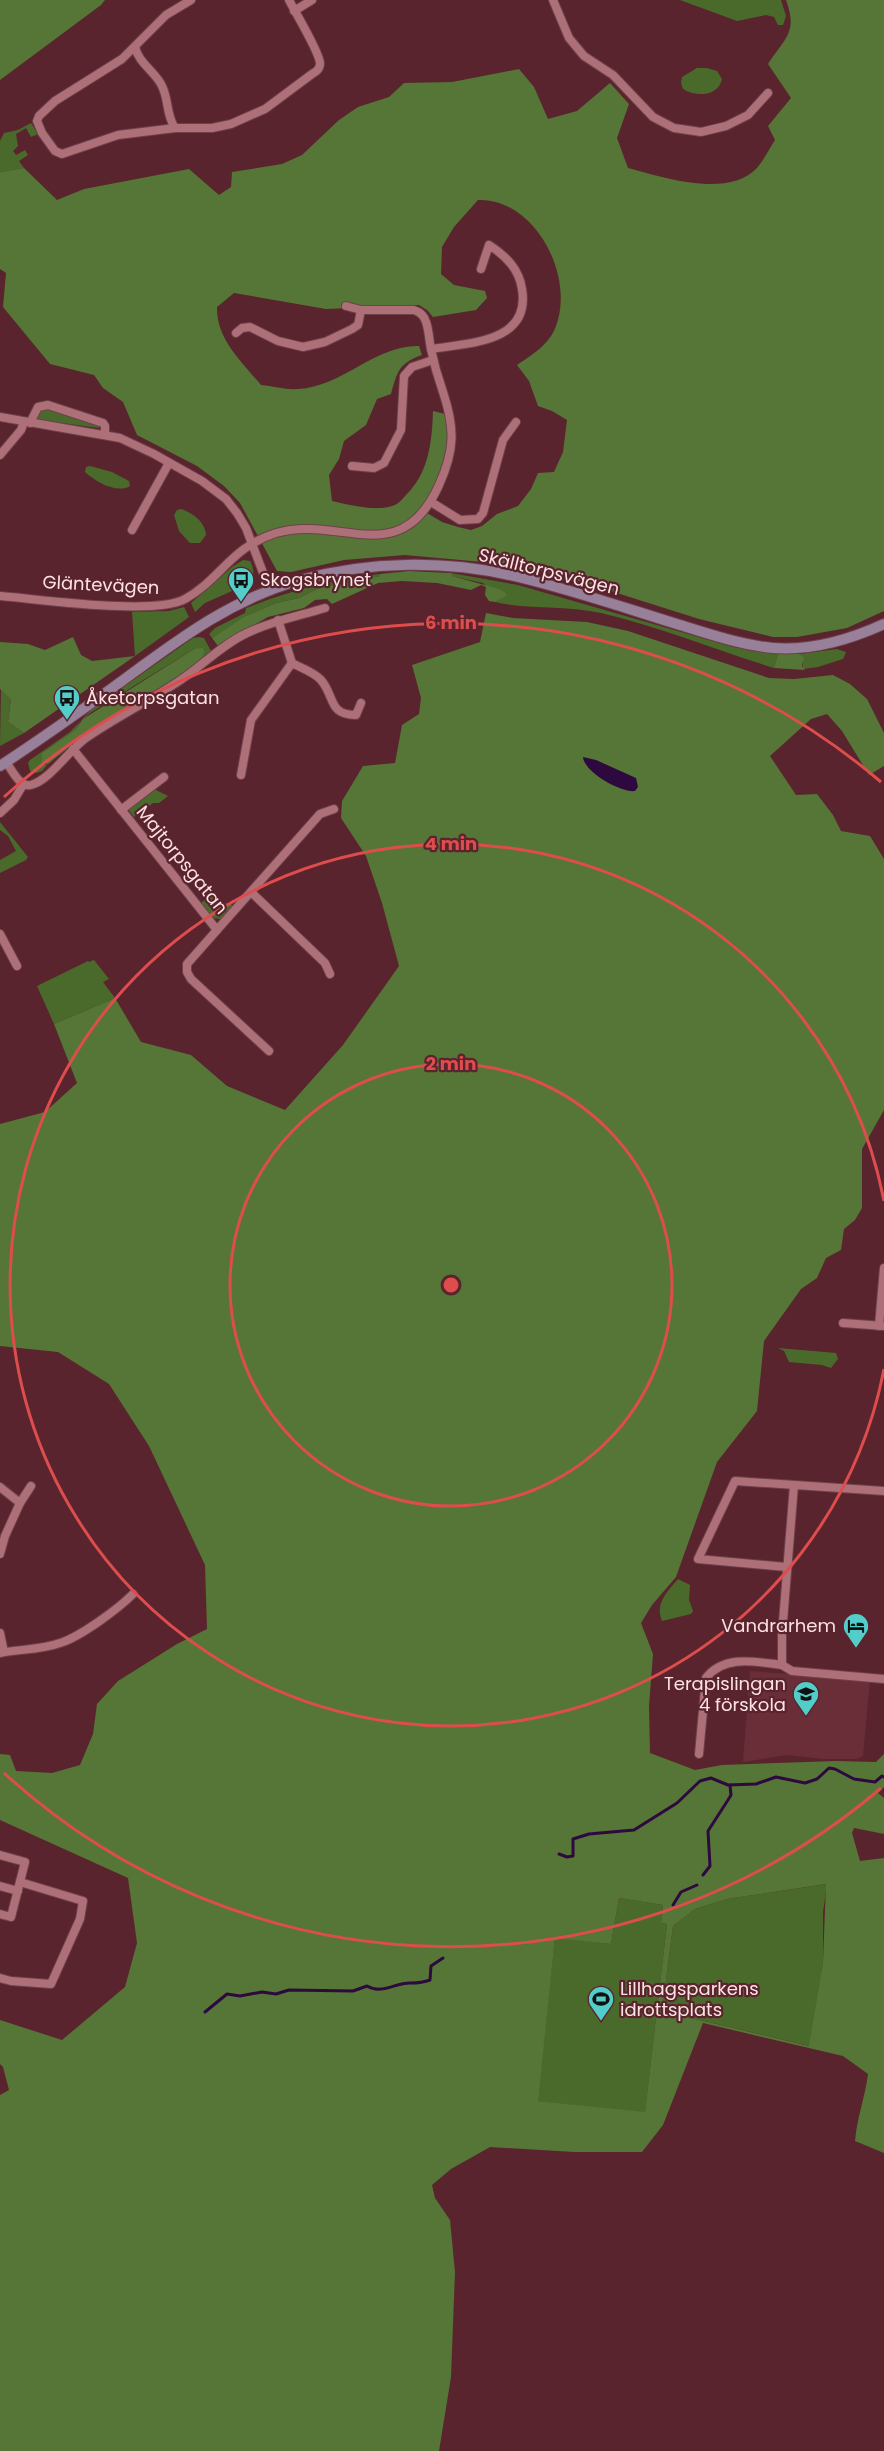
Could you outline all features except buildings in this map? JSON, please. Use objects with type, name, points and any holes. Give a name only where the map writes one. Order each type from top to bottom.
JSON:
[{"type":"street","points":[[190,0],[166,15],[126,55],[55,100],[39,116],[38,126],[55,152],[60,154],[118,135],[175,128],[212,128],[242,120],[265,109],[319,69],[319,59],[289,0]]},
{"type":"street","points":[[294,10],[312,0]]},
{"type":"street","points":[[553,0],[569,38],[584,56],[613,75],[627,87],[644,110],[668,125],[687,131],[701,132],[726,126],[748,115],[768,93]]},
{"type":"street","points":[[135,47],[138,57],[162,85],[169,119],[175,128]]},
{"type":"street","points":[[126,55],[138,57]]},
{"type":"street","points":[[165,129],[169,119]]},
{"type":"street","points":[[431,349],[494,338],[507,331],[519,318],[523,306],[523,292],[520,277],[510,263],[502,253],[489,245],[481,269]]},
{"type":"street","points":[[346,306],[361,310],[405,309],[419,312],[426,321],[433,360],[451,418],[453,437],[448,465],[431,502],[460,520],[478,519],[483,513],[502,440],[516,422]]},
{"type":"street","points":[[236,333],[242,328],[250,327],[291,345],[310,346],[345,333],[358,325],[361,310]]},
{"type":"street","points":[[352,466],[374,468],[384,463],[401,430],[404,376],[412,367],[433,360]]},
{"type":"street","points":[[0,455],[38,407],[48,405],[103,423],[105,435]]},
{"type":"street","points":[[0,417],[105,435],[138,446],[202,480],[226,499],[237,513],[252,543],[270,591]]},
{"type":"street","points":[[132,530],[169,463]]},
{"type":"street","name":"Gläntevägen","points":[[0,596],[164,606],[194,593],[237,553],[252,543],[279,532],[326,530],[358,536],[383,534],[404,527],[417,518],[431,502]]},
{"type":"street","name":"Skälltorpsvägen","points":[[3,764],[76,714],[185,633],[213,616],[270,591],[327,574],[382,567],[428,565],[471,568],[513,576],[728,639],[766,647],[789,648],[829,644],[860,635],[884,624]]},
{"type":"street","points":[[3,764],[23,785],[28,786],[42,779],[73,749],[110,722],[174,684],[246,633],[278,620],[325,608]]},
{"type":"street","points":[[241,775],[251,720],[292,663],[278,620]]},
{"type":"street","points":[[292,663],[321,680],[339,712],[356,715],[361,703]]},
{"type":"street","name":"Majtorpsgatan","points":[[73,749],[217,930]]},
{"type":"street","name":"Majtorpsgatan","points":[[121,810],[165,777]]},
{"type":"street","points":[[0,813],[14,800],[23,785]]},
{"type":"street","name":"Majtorpsgatan","points":[[269,1051],[191,979],[187,972],[187,964],[320,814],[334,808]]},
{"type":"street","name":"Majtorpsgatan","points":[[251,892],[325,963],[330,974]]},
{"type":"street","points":[[0,934],[17,966]]},
{"type":"street","points":[[843,1323],[882,1326],[884,1268]]},
{"type":"street","points":[[786,1567],[698,1559],[735,1480],[884,1491]]},
{"type":"street","points":[[782,1665],[780,1652],[794,1485]]},
{"type":"street","points":[[0,1554],[5,1536],[20,1503],[32,1486]]},
{"type":"street","points":[[0,1487],[20,1503]]},
{"type":"street","points":[[0,1633],[2,1653],[48,1646],[77,1636],[133,1594]]},
{"type":"street","points":[[699,1754],[706,1678],[710,1673],[731,1662],[782,1665],[792,1671],[884,1679]]},
{"type":"street","points":[[0,1855],[25,1862],[11,1917],[0,1914]]},
{"type":"street","points":[[0,1886],[19,1886],[83,1901],[80,1919],[51,1984],[0,1978]]},
{"type":"shaded area","points":[[583,757],[596,760],[636,778],[638,787],[635,791],[629,791],[613,785],[596,775],[585,763]]},
{"type":"shaded area","name":"Terapislingan 4 förskola","points":[[750,1671],[870,1680],[863,1756],[856,1759],[823,1759],[788,1755],[743,1762]]},
{"type":"green space","points":[[0,0],[105,0],[0,80]]},
{"type":"green space","points":[[680,0],[781,0],[786,16],[783,25],[778,25],[774,17],[766,15],[737,21]]},
{"type":"green space","points":[[786,0],[884,0],[884,611],[847,628],[797,637],[773,637],[699,619],[557,574],[505,564],[405,555],[344,560],[291,572],[277,571],[240,503],[224,486],[197,466],[137,435],[123,402],[103,388],[94,375],[50,364],[3,307],[6,273],[0,269],[0,172],[24,168],[57,200],[84,189],[189,169],[219,195],[231,187],[232,172],[282,164],[302,155],[339,120],[358,107],[389,97],[404,83],[452,82],[519,69],[534,87],[548,119],[577,111],[610,83],[629,104],[617,138],[628,168],[694,183],[729,182],[745,177],[757,168],[775,140],[768,126],[791,98],[768,64],[788,35],[791,20]],"holes":[[[478,200],[498,203],[517,212],[533,226],[546,244],[555,264],[560,285],[560,306],[553,333],[540,348],[517,365],[529,381],[538,406],[567,420],[563,452],[554,472],[538,473],[531,489],[518,506],[497,514],[482,526],[471,530],[442,522],[422,510],[440,475],[446,453],[445,414],[433,411],[432,434],[425,466],[414,485],[398,503],[390,507],[373,508],[332,501],[329,475],[339,459],[344,441],[366,425],[377,399],[391,394],[400,369],[408,361],[422,355],[419,346],[403,347],[388,352],[314,387],[293,389],[261,385],[225,340],[218,319],[217,307],[234,293],[326,309],[419,305],[433,317],[476,310],[487,298],[485,291],[454,285],[441,274],[442,247],[454,227]]]},
{"type":"green space","points":[[697,68],[717,71],[722,79],[720,85],[706,94],[688,92],[683,89],[682,77]]},
{"type":"green space","points":[[31,123],[38,134],[31,137],[26,128],[16,134],[18,146],[13,151],[16,155],[25,150],[28,155],[19,161],[24,168],[0,172],[0,141],[4,133],[18,130]]},
{"type":"green space","points":[[44,407],[99,424],[99,428],[39,420],[36,417],[37,412]]},
{"type":"green space","points":[[86,467],[112,472],[129,481],[130,486],[113,488],[95,480],[85,472]]},
{"type":"green space","points":[[181,509],[201,522],[206,535],[200,543],[190,543],[179,531],[174,515],[177,510]]},
{"type":"green space","points":[[243,560],[250,561],[252,566],[253,575],[250,583],[205,603],[195,612],[191,603]]},
{"type":"green space","points":[[409,571],[451,573],[452,576],[499,589],[505,592],[506,596],[495,602],[489,601],[485,595],[486,587],[481,585],[471,590],[437,583],[402,581],[378,583],[332,604],[327,599],[315,600],[304,608],[268,617],[218,646],[212,638],[244,617],[276,603],[299,598],[319,588],[380,576],[380,574]]},
{"type":"green space","points":[[451,573],[518,585],[733,647],[778,654],[774,668],[601,613],[495,602],[498,599],[483,583],[451,576]]},
{"type":"green space","points":[[380,574],[380,576],[319,588],[299,598],[276,603],[245,617],[212,638],[209,634],[215,628],[245,613],[246,608],[262,602],[329,582]]},
{"type":"green space","points":[[184,607],[189,617],[135,656],[132,612],[169,611]]},
{"type":"green space","points":[[486,613],[513,618],[587,622],[628,631],[769,678],[794,679],[833,675],[850,684],[867,699],[884,733],[884,766],[869,775],[842,731],[827,714],[811,719],[770,756],[796,795],[817,794],[833,815],[841,831],[870,836],[884,859],[884,1110],[862,1149],[862,1208],[855,1220],[844,1229],[841,1250],[826,1258],[817,1278],[801,1289],[764,1341],[757,1411],[717,1462],[676,1577],[652,1605],[641,1623],[653,1654],[649,1706],[650,1753],[695,1770],[722,1765],[876,1762],[884,1754],[884,1787],[878,1793],[884,1798],[884,1834],[854,1828],[852,1833],[860,1861],[884,1858],[884,2153],[855,2141],[868,2074],[843,2056],[703,2023],[663,2125],[642,2152],[574,2152],[490,2147],[451,2169],[432,2185],[435,2198],[450,2220],[455,2272],[451,2377],[439,2451],[0,2451],[0,2095],[9,2090],[3,2067],[0,2064],[0,2020],[62,2040],[125,1987],[137,1943],[128,1878],[0,1820],[0,1754],[10,1755],[16,1771],[52,1773],[80,1765],[93,1734],[97,1704],[118,1681],[177,1644],[207,1629],[205,1565],[149,1446],[109,1384],[58,1352],[0,1346],[0,1124],[45,1112],[77,1083],[54,1024],[115,998],[141,1042],[191,1055],[227,1086],[285,1110],[343,1045],[399,966],[382,903],[366,856],[341,818],[342,801],[363,766],[395,763],[402,725],[419,714],[421,698],[412,665],[480,642]],"holes":[[[826,1884],[823,1962],[809,2046],[662,2011],[673,1926],[695,1909],[727,1899]],[[619,1898],[663,1905],[661,1923],[667,1924],[645,2112],[538,2101],[555,1938],[611,1944]]]},
{"type":"green space","points":[[73,637],[81,655],[92,661],[135,656],[24,733],[8,722],[11,699],[0,689],[0,642],[28,644],[45,650]]},
{"type":"green space","points":[[193,638],[204,638],[211,651],[202,660],[194,649],[90,713],[75,730],[42,753],[45,765],[48,764],[42,771],[36,773],[30,771],[28,763],[30,760],[70,732],[92,709]]},
{"type":"green space","points":[[203,648],[202,660],[170,683],[90,730],[48,764],[42,762],[42,753],[75,730],[83,719],[194,649]]},
{"type":"green space","points":[[837,649],[846,652],[843,659],[803,669],[803,658],[800,654]]},
{"type":"green space","points":[[778,654],[800,654],[804,658],[802,666],[805,670],[774,668]]},
{"type":"green space","points":[[1,688],[11,698],[8,722],[24,733],[0,746]]},
{"type":"green space","points":[[154,789],[168,796],[159,803],[153,803],[134,817],[128,809]]},
{"type":"green space","points":[[0,822],[28,857],[0,873],[0,860],[16,851],[8,836],[0,830]]},
{"type":"green space","points":[[212,894],[220,904],[230,903],[233,906],[221,919],[213,918],[201,903]]},
{"type":"green space","points":[[94,960],[109,979],[103,982],[115,998],[54,1024],[37,986]]},
{"type":"green space","points":[[778,1348],[836,1353],[838,1359],[831,1368],[789,1362],[784,1351]]},
{"type":"green space","points":[[678,1579],[690,1585],[689,1600],[693,1611],[691,1614],[662,1621],[661,1603]]},
{"type":"green space","points":[[827,1884],[823,1912],[823,1962],[810,2046],[662,2011],[673,1926],[695,1909],[727,1899]]},
{"type":"green space","name":"Lillhagsparkens idrottsplats","points":[[619,1898],[663,1905],[661,1923],[667,1924],[645,2113],[537,2101],[555,1937],[611,1944]]},
{"type":"waterway","points":[[559,1854],[567,1857],[573,1856],[573,1839],[589,1834],[634,1830],[677,1803],[700,1781],[711,1778],[728,1785],[756,1784],[776,1777],[805,1783],[817,1779],[829,1768],[854,1779],[875,1782],[882,1776],[884,1777]]},
{"type":"waterway","points":[[703,1875],[710,1866],[708,1831],[731,1795],[730,1785]]},
{"type":"waterway","points":[[673,1905],[681,1892],[697,1885]]},
{"type":"waterway","points":[[205,2012],[227,1994],[240,1996],[262,1992],[276,1994],[289,1990],[353,1991],[367,1986],[384,1989],[405,1983],[422,1982],[430,1980],[431,1966],[443,1958]]},
{"type":"place","name":"Skogsbrynet","points":[[241,603]]},
{"type":"place","name":"Åketorpsgatan","points":[[67,721]]},
{"type":"place","name":"Vandrarhem","points":[[856,1649]]},
{"type":"place","name":"Terapislingan 4 förskola","points":[[806,1717]]},
{"type":"place","name":"Lillhagsparkens idrottsplats","points":[[601,2022]]}]
